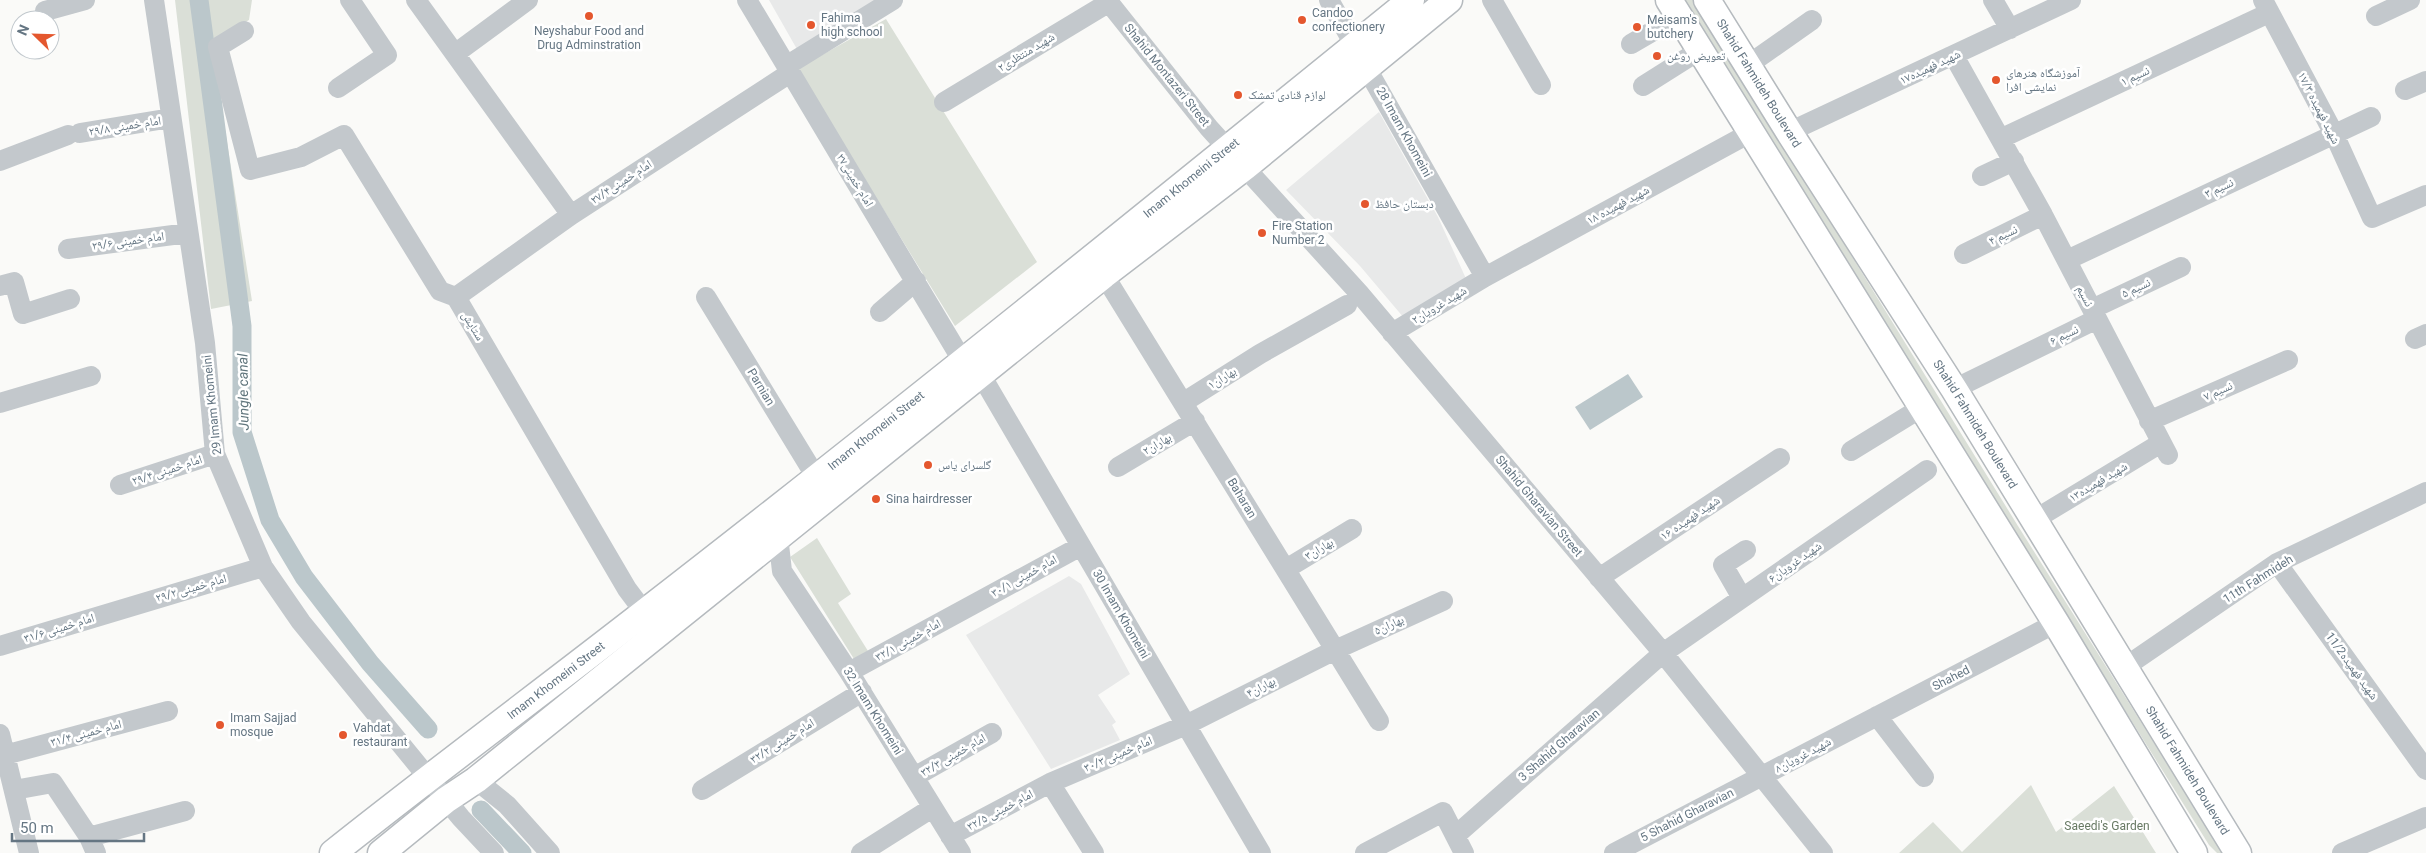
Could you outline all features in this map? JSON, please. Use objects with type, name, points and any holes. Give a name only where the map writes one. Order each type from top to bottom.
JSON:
[{"type":"main road","name":"Imam Khomeini Street","points":[[1361,56],[1411,0]]},
{"type":"main road","name":"Imam Khomeini Street","points":[[381,853],[446,800],[476,780],[778,536],[972,368],[1236,159],[1361,56],[1449,0]]},
{"type":"main road","name":"Shahid Fahmideh Boulevard","points":[[1707,0],[1789,132],[1954,389],[2238,853]]},
{"type":"main road","points":[[1674,8],[2056,624],[2194,853]]},
{"type":"main road","name":"Imam Khomeini Street","points":[[333,853],[428,777],[645,612],[816,477],[1104,275],[1236,159]]},
{"type":"street","points":[[49,10],[85,0]]},
{"type":"street","name":"29 Imam Khomeini","points":[[154,0],[205,343],[215,454],[263,567],[301,622],[446,800],[494,853]]},
{"type":"street","points":[[338,88],[387,55],[350,0]]},
{"type":"street","points":[[416,0],[571,215]]},
{"type":"street","points":[[456,54],[528,0]]},
{"type":"street","name":"امام خمینی۲۷","points":[[747,0],[916,281],[972,368]]},
{"type":"street","name":"امام خمینی۲۷/۴","points":[[456,297],[571,215],[893,0]]},
{"type":"street","name":"28 Imam Khomeini","points":[[1329,0],[1485,276]]},
{"type":"street","points":[[1492,0],[1541,86]]},
{"type":"street","points":[[1993,0],[2010,29]]},
{"type":"street","name":"شهید فهمیده۱۷","points":[[1789,132],[2071,0]]},
{"type":"street","points":[[2376,16],[2410,0]]},
{"type":"street","name":"شهید منتظری۲","points":[[944,102],[1108,1]]},
{"type":"street","name":"Shahid Montazeri Street","points":[[1108,1],[1236,159]]},
{"type":"street","name":"شهید فهمیده ۱۷/۳","points":[[2266,6],[2334,134],[2372,218],[2426,196]]},
{"type":"street","name":"نسیم ۱","points":[[2002,138],[2266,6]]},
{"type":"street","points":[[1631,44],[1674,8]]},
{"type":"street","points":[[1748,66],[1812,20]]},
{"type":"street","name":"ستایش","points":[[244,31],[218,47],[250,170],[301,157],[344,136],[440,290],[456,297],[627,589],[645,612]]},
{"type":"street","points":[[1643,86],[1700,50]]},
{"type":"street","name":"نسیم","points":[[1954,56],[2002,138],[2164,449]]},
{"type":"street","points":[[2405,90],[2426,81]]},
{"type":"street","name":"نسیم ۳","points":[[2067,260],[2371,117]]},
{"type":"street","name":"امام خمینی ۲۹/۸","points":[[0,161],[74,134],[171,118]]},
{"type":"street","name":"شهید فهمیده ۱۸","points":[[1485,276],[1750,133]]},
{"type":"street","name":"Shahid Gharavian Street","points":[[1236,159],[1261,183],[1392,333],[1600,578],[1663,653],[1760,777],[1823,853]]},
{"type":"street","points":[[1982,176],[2014,161]]},
{"type":"street","name":"نسیم ۴","points":[[1964,254],[2043,216]]},
{"type":"street","name":"امام خمینی ۲۹/۶","points":[[68,250],[188,233]]},
{"type":"street","name":"نسیم ۵","points":[[2094,314],[2181,267]]},
{"type":"street","name":"Baharan","points":[[1104,275],[1379,721]]},
{"type":"street","name":"شهید غرویان۲","points":[[1392,333],[1485,276]]},
{"type":"street","points":[[880,312],[916,281]]},
{"type":"street","points":[[0,286],[14,282],[23,314],[70,299]]},
{"type":"street","name":"Parnian","points":[[706,298],[816,477]]},
{"type":"street","name":"بهاران۱","points":[[1184,402],[1260,354],[1347,305]]},
{"type":"street","name":"نسیم ۶","points":[[1954,389],[2031,351],[2094,314]]},
{"type":"street","name":"نسیم ۷","points":[[2149,421],[2288,360]]},
{"type":"street","name":"30 Imam Khomeini","points":[[972,368],[1080,546],[1261,853]]},
{"type":"street","points":[[0,403],[91,376]]},
{"type":"street","points":[[1851,451],[1921,408]]},
{"type":"street","name":"بهاران۲","points":[[1118,468],[1195,421]]},
{"type":"street","name":"شهید فهمیده۱۳","points":[[2034,520],[2164,449]]},
{"type":"street","name":"امام خمینی ۲۹/۴","points":[[120,485],[215,454]]},
{"type":"street","name":"شهید فهمیده ۱۶","points":[[1600,578],[1780,458]]},
{"type":"street","name":"شهید غرویان۶","points":[[1663,653],[1927,470]]},
{"type":"street","name":"11th Fahmideh","points":[[2125,667],[2277,563],[2426,492]]},
{"type":"street","name":"بهاران۳","points":[[1286,569],[1352,529]]},
{"type":"street","points":[[778,536],[782,571]]},
{"type":"street","name":"امام خمینی ۳۰/۱","points":[[966,608],[1080,546]]},
{"type":"street","points":[[1742,598],[1723,565],[1746,550]]},
{"type":"street","points":[[751,557],[782,571]]},
{"type":"street","name":"شهید فهمیده11/2","points":[[2277,563],[2426,770]]},
{"type":"street","name":"امام خمینی ۲۹/۲","points":[[119,611],[263,567]]},
{"type":"street","name":"32 Imam Khomeini","points":[[782,571],[862,692],[956,845]]},
{"type":"street","name":"بهاران۵","points":[[1335,650],[1443,601]]},
{"type":"street","name":"امام خمینی ۳۲/۱","points":[[849,672],[966,608]]},
{"type":"street","name":"امام خمینی ۳۱/۶","points":[[0,646],[119,611]]},
{"type":"street","name":"Shahed","points":[[1846,732],[2056,624]]},
{"type":"street","name":"بهاران۴","points":[[1186,725],[1335,650]]},
{"type":"street","name":"3 Shahid Gharavian","points":[[1459,844],[1663,653]]},
{"type":"street","name":"امام خمینی ۳۲/۲","points":[[702,790],[862,692]]},
{"type":"street","name":"امام خمینی ۳۱/۴","points":[[5,755],[168,711]]},
{"type":"street","points":[[1877,716],[1924,777]]},
{"type":"street","name":"امام خمینی ۳۰/۳","points":[[1050,783],[1186,725]]},
{"type":"street","name":"شهید غرویان۸","points":[[1760,777],[1846,732]]},
{"type":"street","name":"امام خمینی ۳۲/۳","points":[[914,777],[992,733]]},
{"type":"street","points":[[0,735],[29,853]]},
{"type":"street","name":"5 Shahid Gharavian","points":[[1614,853],[1760,777]]},
{"type":"street","points":[[476,780],[501,800],[550,853]]},
{"type":"street","points":[[14,790],[53,783],[92,845],[185,812]]},
{"type":"street","points":[[1050,783],[1094,853]]},
{"type":"street","name":"امام خمینی ۳۲/۵","points":[[956,845],[1050,783]]},
{"type":"street","points":[[862,853],[932,808]]},
{"type":"street","points":[[1366,853],[1442,812],[1459,844]]},
{"type":"street","points":[[2342,853],[2426,817]]},
{"type":"shaded area","name":"Fahima high school","points":[[769,0],[880,0],[798,51]]},
{"type":"shaded area","name":"دبستان حافظ","points":[[1379,112],[1438,217],[1468,283],[1404,318],[1360,266],[1286,190]]},
{"type":"shaded area","points":[[1628,374],[1643,397],[1590,430],[1575,407]]},
{"type":"shaded area","points":[[1069,576],[1081,584],[1130,674],[1098,695],[1116,722],[1112,725],[1120,740],[1051,769],[966,635]]},
{"type":"green space","points":[[175,0],[252,0],[249,20],[211,40],[252,301],[211,309]]},
{"type":"green space","points":[[1682,0],[1694,0],[2018,526],[2223,853],[2217,853],[2209,845]]},
{"type":"green space","points":[[886,19],[1037,262],[955,326],[797,69]]},
{"type":"green space","points":[[817,538],[851,594],[838,603],[868,651],[854,659],[790,557]]},
{"type":"green space","name":"Saeedi's Garden","points":[[2031,785],[2056,832],[2114,786],[2156,853],[1899,853],[1933,822],[1962,852]]},
{"type":"waterway","name":"Jungle canal","points":[[199,0],[242,326],[242,432],[270,520],[304,577],[370,663],[428,729]]},
{"type":"waterway","name":"Jungle canal","points":[[481,810],[522,853]]},
{"type":"place","name":"Neyshabur Food and Drug Adminstration","points":[[589,16]]},
{"type":"place","name":"Candoo confectionery","points":[[1302,20]]},
{"type":"place","name":"Fahima high school","points":[[811,25]]},
{"type":"place","name":"Meisam's butchery","points":[[1637,27]]},
{"type":"place","name":"تعویض روغن","points":[[1657,56]]},
{"type":"place","name":"آموزشگاه هنرهای نمایشی افرا","points":[[1996,80]]},
{"type":"place","name":"لوازم قنادی تمشک","points":[[1238,95]]},
{"type":"place","name":"دبستان حافظ","points":[[1365,204]]},
{"type":"place","name":"Fire Station Number 2","points":[[1262,233]]},
{"type":"place","name":"گلسرای یاس","points":[[928,465]]},
{"type":"place","name":"Sina hairdresser","points":[[876,499]]},
{"type":"place","name":"Imam Sajjad mosque","points":[[220,725]]},
{"type":"place","name":"Vahdat restaurant","points":[[343,735]]}]
